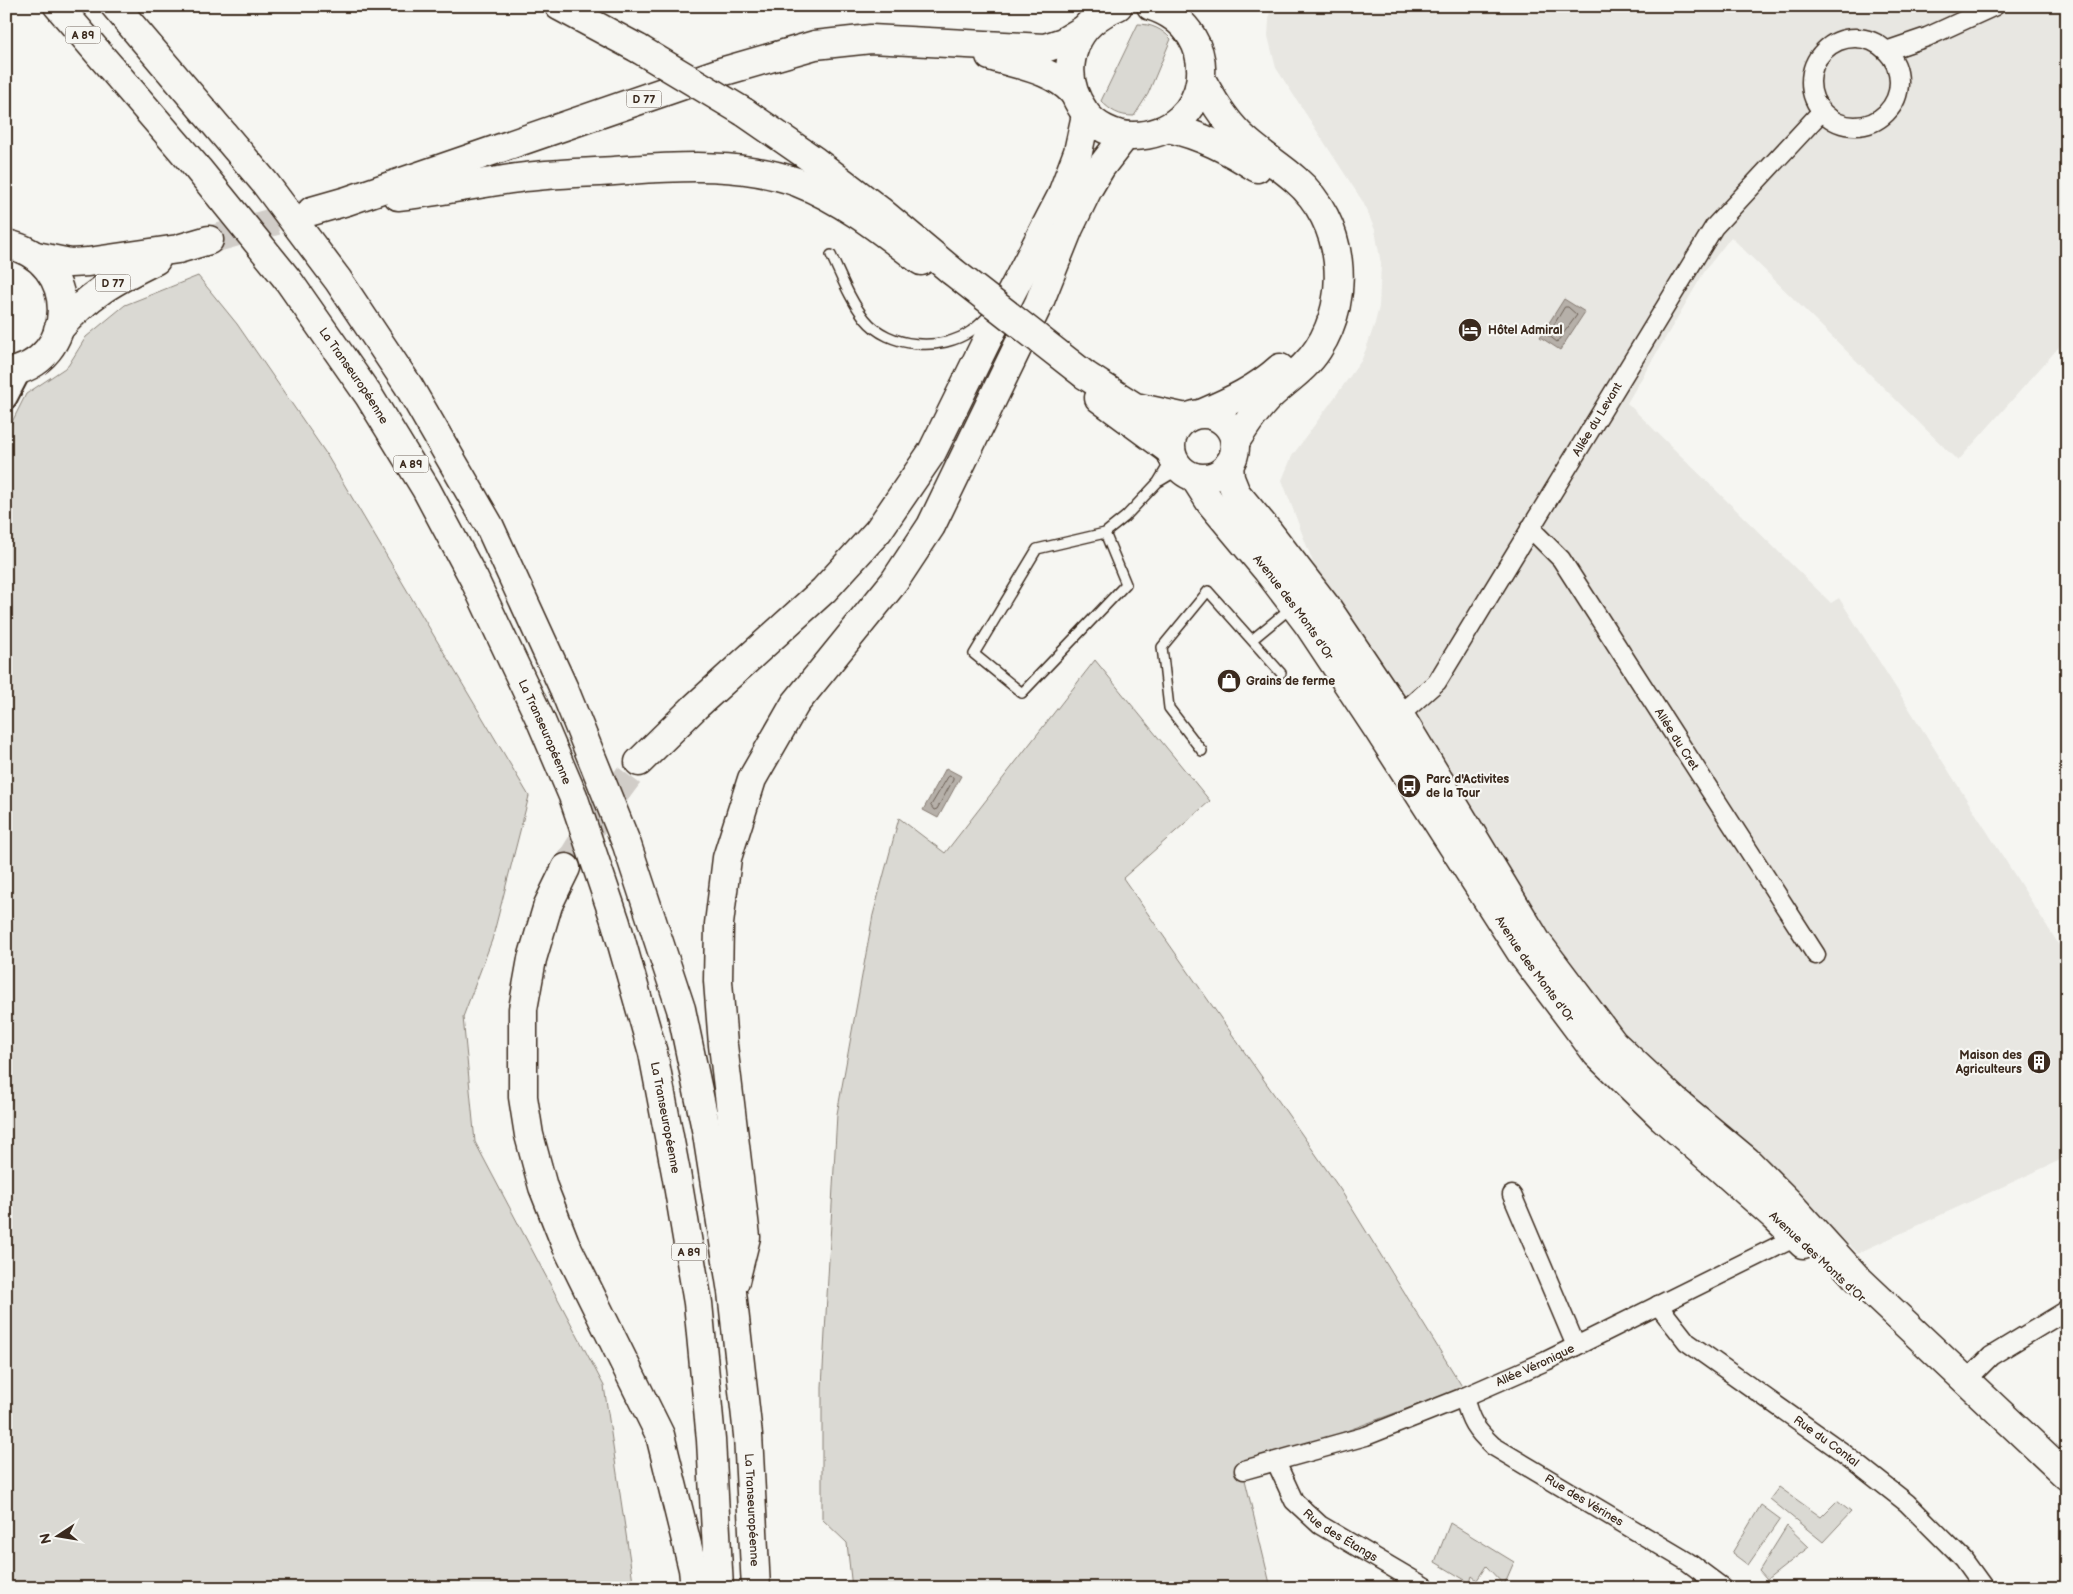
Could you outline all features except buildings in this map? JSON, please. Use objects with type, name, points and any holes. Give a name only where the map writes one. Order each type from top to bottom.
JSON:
[{"type":"main road","name":"La Transeuropéenne","points":[[58,6],[198,169],[288,280],[370,396],[426,489],[474,579],[573,796],[616,923],[652,1053],[676,1173],[698,1303],[711,1440],[719,1588]]},
{"type":"main road","name":"La Transeuropéenne","points":[[115,6],[265,183],[338,280],[408,385],[489,525],[564,689],[624,835],[678,1000],[706,1134],[732,1292],[748,1435],[756,1588]]},
{"type":"main road","points":[[559,6],[640,49],[744,112],[879,210],[948,275]]},
{"type":"main road","points":[[1118,6],[1098,16],[1083,30],[1076,41],[1071,60],[1070,79],[1073,92],[1086,115],[1104,128],[1125,136],[1147,136],[1168,128],[1190,108],[1197,94],[1201,79],[1201,63],[1191,34],[1167,12],[1151,6]]},
{"type":"main road","points":[[1191,34],[1194,6]]},
{"type":"main road","name":"D 77","points":[[312,211],[347,202],[721,72],[791,51],[831,43],[871,39],[1045,48],[1063,42],[1083,30]]},
{"type":"main road","name":"D 77","points":[[950,44],[997,59],[1018,63],[1066,84],[1073,92]]},
{"type":"main road","points":[[347,202],[419,194],[520,178],[658,168],[723,167],[761,173],[796,182],[830,197],[871,222],[948,275],[1081,379],[1183,467],[1204,478],[1214,477],[1232,453],[1254,415],[1272,394],[1298,373],[1317,350],[1330,327],[1337,304],[1340,279],[1337,254],[1328,221],[1317,202],[1297,180],[1255,149],[1240,135],[1224,118],[1201,79]]},
{"type":"main road","points":[[639,762],[695,707],[824,590],[878,531],[932,452],[1061,197],[1078,152],[1086,115]]},
{"type":"main road","points":[[1168,128],[1186,132],[1226,148],[1263,172],[1293,199],[1314,229],[1322,255],[1324,282],[1319,312],[1308,336],[1291,358],[1253,389],[1233,400],[1195,416],[1175,428],[1170,443],[1183,467]]},
{"type":"main road","points":[[732,1292],[746,1237],[723,1045],[718,981],[719,924],[727,858],[752,779],[795,704],[894,582],[932,526],[1039,303],[1069,228],[1088,189],[1101,167],[1125,136]]},
{"type":"main road","name":"D 77","points":[[36,256],[70,262],[88,262],[178,249],[209,240]]},
{"type":"main road","points":[[6,244],[19,246],[36,256],[51,270],[60,289],[62,310],[58,330],[50,347],[37,360],[14,371]]},
{"type":"main road","name":"D 77","points":[[58,330],[91,297],[127,275],[178,249]]},
{"type":"main road","points":[[1081,379],[1135,407],[1220,419],[1228,425],[1232,453]]},
{"type":"main road","name":"Avenue des Monts d'Or","points":[[1232,453],[1230,478],[1236,493],[1303,597],[1390,723],[1522,954],[1597,1054],[1662,1117],[1804,1233],[1856,1295],[1967,1380],[2067,1476]]},
{"type":"main road","name":"Avenue des Monts d'Or","points":[[1183,467],[1268,570],[1303,597]]},
{"type":"main road","points":[[566,868],[548,905],[532,959],[523,1008],[523,1097],[529,1135],[543,1187],[565,1243],[660,1434],[693,1569],[695,1588]]},
{"type":"street","points":[[1886,51],[1927,37],[1995,6]]},
{"type":"street","points":[[1849,38],[1863,39],[1876,43],[1886,51],[1894,63],[1898,76],[1898,90],[1894,104],[1885,115],[1873,123],[1845,126],[1832,121],[1821,112],[1814,100],[1811,80],[1816,60],[1825,50],[1836,42],[1849,38]]},
{"type":"street","name":"Allée du Levant","points":[[1390,723],[1437,682],[1714,227],[1821,112]]},
{"type":"street","points":[[6,398],[14,371]]},
{"type":"street","name":"Allée du Cret","points":[[1530,528],[1561,559],[1816,954]]},
{"type":"street","points":[[1512,1195],[1576,1346]]},
{"type":"street","name":"Allée Véronique","points":[[1244,1470],[1366,1436],[1464,1397],[1576,1346],[1804,1233]]},
{"type":"street","name":"Rue du Contal","points":[[1658,1305],[1687,1342],[1841,1451],[1907,1504],[1963,1559],[1984,1588]]},
{"type":"street","points":[[1967,1380],[1991,1356],[2067,1310]]},
{"type":"street","name":"Rue des Vérines","points":[[1464,1397],[1467,1410],[1476,1430],[1493,1446],[1688,1562],[1723,1588]]},
{"type":"street","name":"Rue des Étangs","points":[[1276,1462],[1294,1501],[1320,1525],[1427,1588]]},
{"type":"lane","points":[[831,255],[850,296],[866,321],[890,339],[922,345],[946,342],[970,332],[1009,298]]},
{"type":"lane","points":[[1105,533],[1126,584],[1022,693],[974,654],[1037,549],[1105,533],[1126,517],[1158,482],[1167,467],[1183,467]]},
{"type":"lane","points":[[1158,482],[1183,467]]},
{"type":"lane","points":[[1202,751],[1169,708],[1162,647],[1208,590],[1281,673]]},
{"type":"lane","points":[[1253,639],[1303,597]]},
{"type":"shaded area","points":[[1270,6],[2067,6],[2067,338],[1958,461],[1731,237],[1706,269],[1627,403],[1831,603],[1839,598],[2059,945],[2067,941],[2067,1157],[1858,1253],[1631,1042],[1548,931],[1372,647],[1315,568],[1282,480],[1292,456],[1361,361],[1379,307],[1381,264],[1375,230],[1363,202],[1276,68],[1268,36]]},
{"type":"shaded area","points":[[1138,24],[1156,28],[1164,32],[1171,39],[1148,94],[1134,116],[1129,116],[1108,108],[1101,101]]},
{"type":"shaded area","points":[[198,276],[237,324],[325,452],[529,796],[492,940],[463,1017],[475,1142],[604,1386],[634,1588],[6,1588],[6,434],[26,394],[68,366],[86,337],[125,305]]},
{"type":"shaded area","points":[[1095,660],[1210,801],[1123,878],[1340,1189],[1463,1388],[1330,1437],[1241,1463],[1271,1588],[852,1588],[847,1543],[822,1519],[822,1387],[837,1114],[873,915],[899,818],[945,853]]},
{"type":"shaded area","points":[[1779,1487],[1821,1517],[1837,1501],[1851,1512],[1823,1542],[1770,1499]]},
{"type":"shaded area","points":[[1761,1505],[1780,1519],[1748,1565],[1732,1553]]},
{"type":"shaded area","points":[[1450,1523],[1514,1562],[1504,1585],[1486,1566],[1477,1580],[1472,1576],[1470,1583],[1435,1562]]},
{"type":"shaded area","points":[[1787,1526],[1809,1547],[1767,1580],[1759,1571]]},
{"type":"water","points":[[1564,299],[1585,312],[1560,350],[1540,337]]},
{"type":"water","points":[[946,768],[961,776],[938,818],[923,810]]},
{"type":"tunnel","points":[[209,240],[312,211]]},
{"type":"tunnel","points":[[566,868],[597,818],[639,762]]},
{"type":"place","name":"Hôtel Admiral","points":[[1470,330]]},
{"type":"place","name":"Grains de ferme","points":[[1229,681]]},
{"type":"place","name":"Parc d'Activites de la Tour","points":[[1409,786]]},
{"type":"place","name":"Maison des Agriculteurs","points":[[2039,1062]]}]
